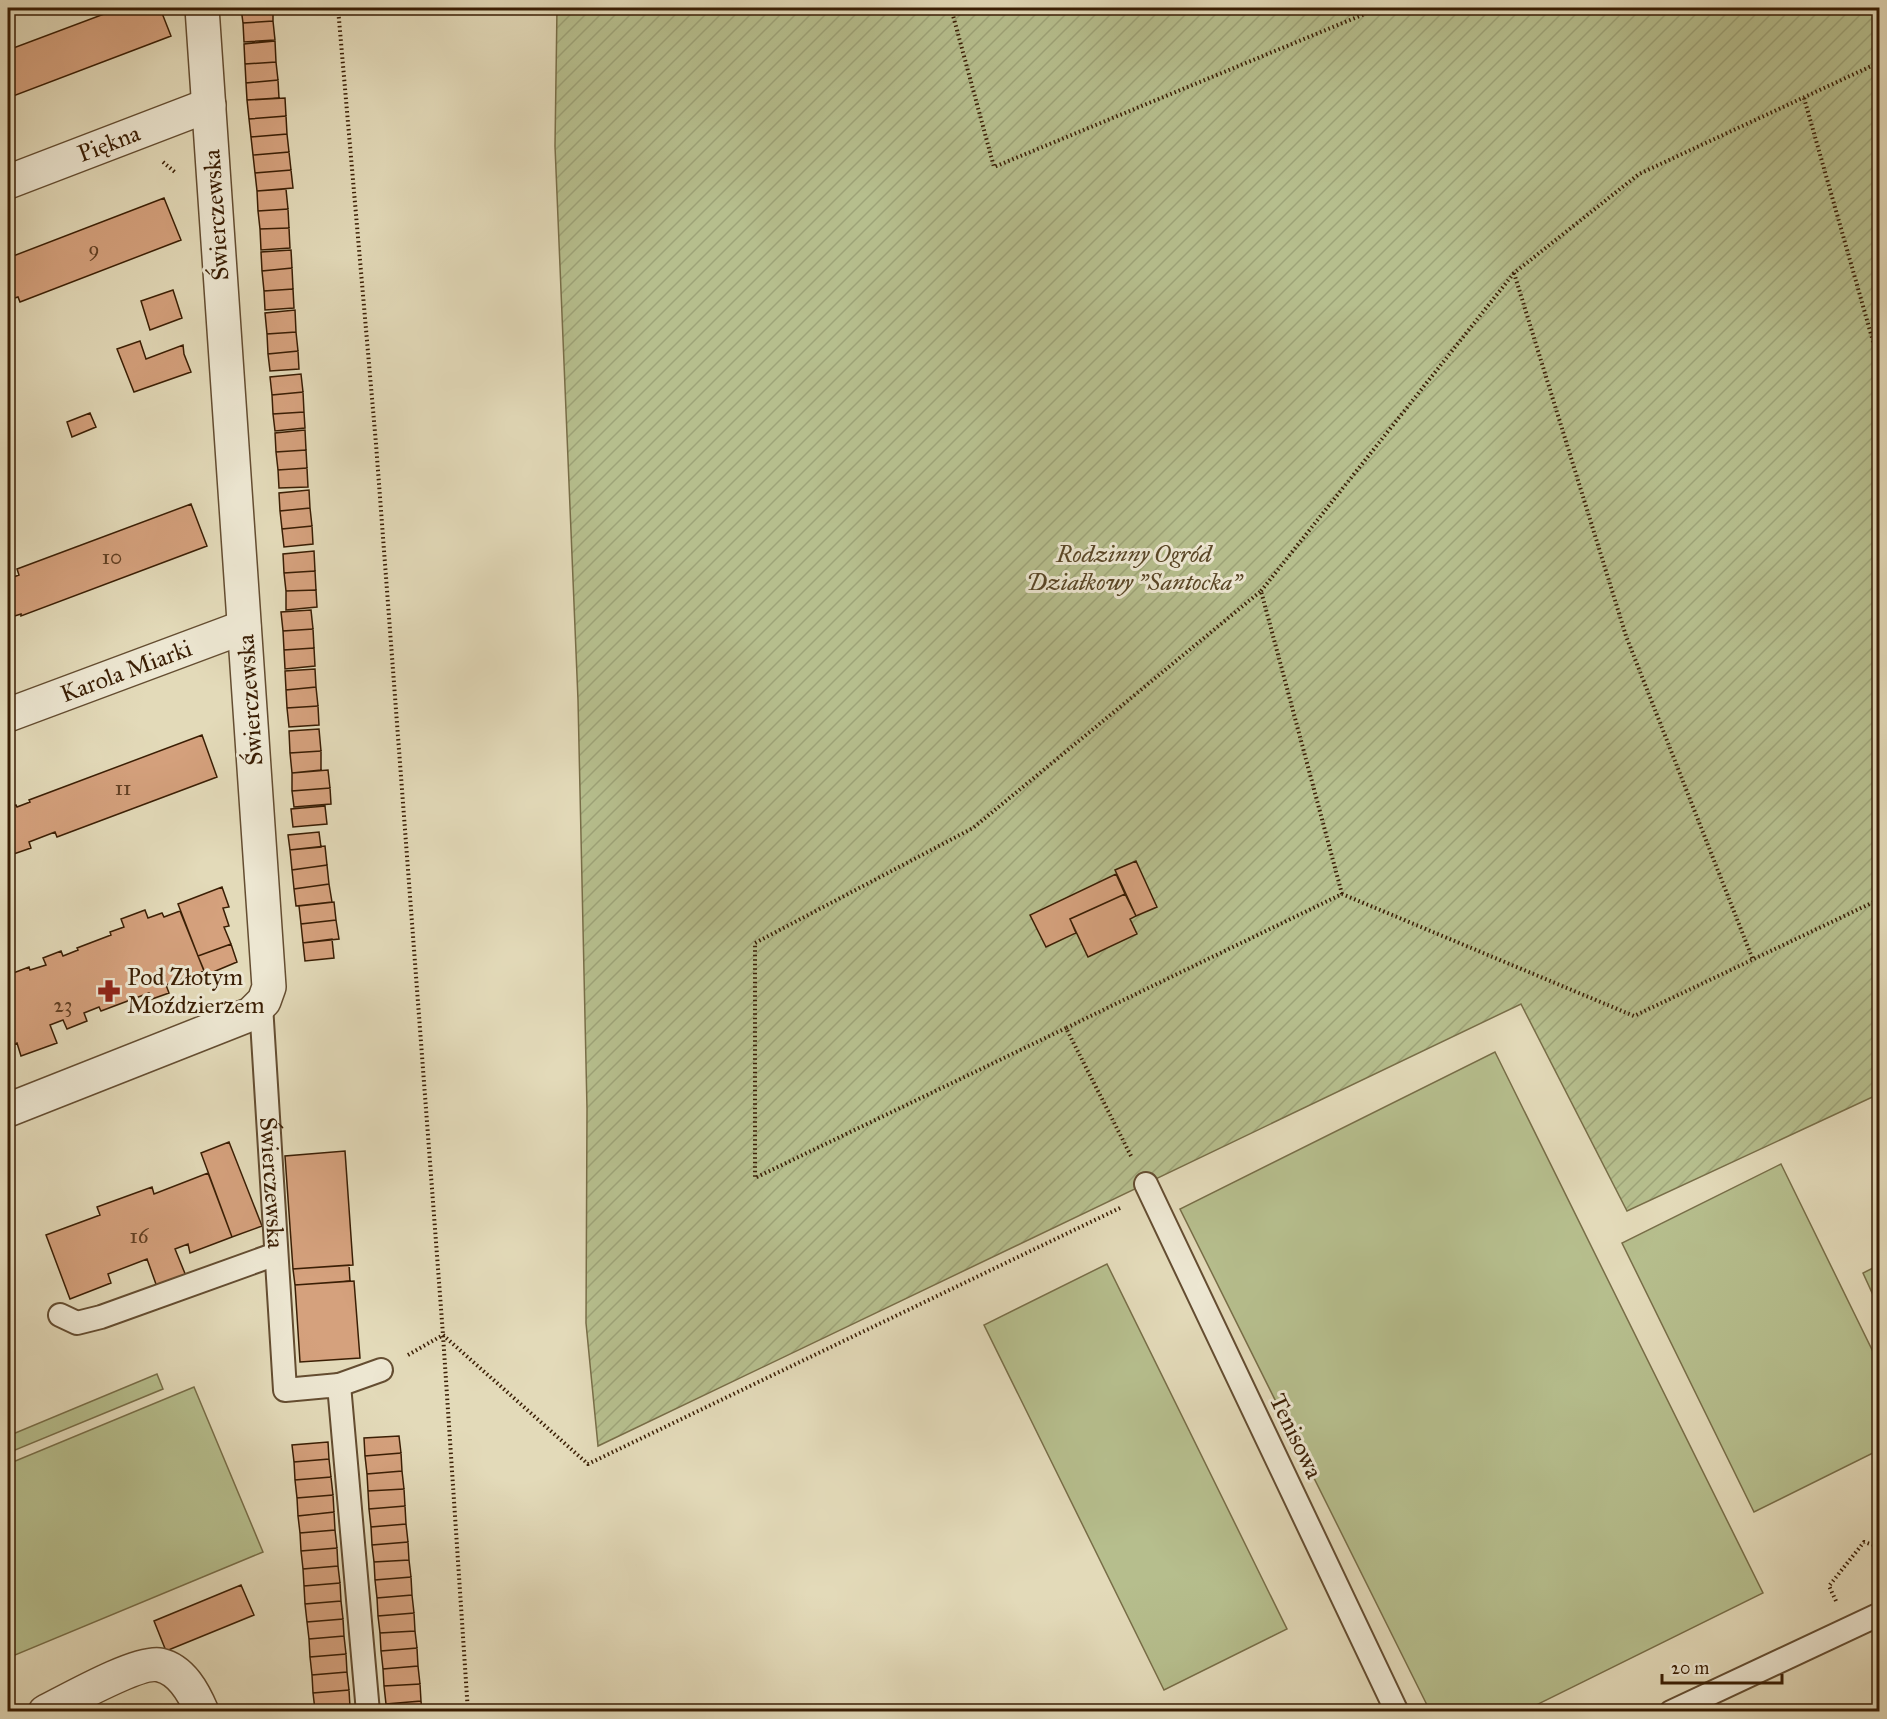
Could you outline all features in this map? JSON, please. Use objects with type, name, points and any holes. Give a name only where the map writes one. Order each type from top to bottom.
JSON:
[{"type":"street","name":"Świerczewska","points":[[202,8],[270,976],[269,987],[261,1005]]},
{"type":"street","name":"Piękna","points":[[8,182],[208,105]]},
{"type":"street","name":"Karola Miarki","points":[[8,716],[244,627]]},
{"type":"street","points":[[8,1110],[246,1016],[261,1005]]},
{"type":"street","points":[[45,1712],[136,1668],[159,1665],[177,1673],[193,1691],[202,1712]]},
{"type":"lane","name":"Świerczewska","points":[[261,1005],[285,1390],[339,1385]]},
{"type":"lane","name":"Tenisowa","points":[[1148,1189],[1397,1712]]},
{"type":"lane","points":[[60,1315],[77,1323],[101,1317],[276,1254]]},
{"type":"lane","points":[[368,1712],[339,1385],[381,1370]]},
{"type":"lane","points":[[1671,1712],[1880,1614]]},
{"type":"path","points":[[338,8],[376,444],[443,1335],[468,1712]]},
{"type":"path","points":[[951,8],[994,167],[1379,8]]},
{"type":"path","points":[[1880,63],[1639,174],[1514,273],[1261,591],[973,828],[755,943],[755,1178],[1342,894],[1634,1016],[1880,899]]},
{"type":"path","points":[[1804,98],[1880,366]]},
{"type":"path","points":[[161,161],[182,179]]},
{"type":"path","points":[[1514,273],[1626,636],[1753,960]]},
{"type":"path","points":[[1261,591],[1342,894]]},
{"type":"path","points":[[443,1335],[588,1464],[1148,1189],[1066,1028]]},
{"type":"path","points":[[381,1370],[443,1335]]},
{"type":"path","points":[[1848,1628],[1829,1586],[1863,1542],[1880,1547]]},
{"type":"green space","name":"Rodzinny Ogród Działkowy \"Santocka\"","points":[[557,8],[1879,8],[1879,1094],[1627,1211],[1521,1004],[598,1446],[586,1323],[587,1109],[578,700],[555,146]]},
{"type":"green space","points":[[1495,1052],[1763,1593],[1524,1711],[1430,1711],[1180,1209]]},
{"type":"green space","points":[[1781,1164],[1879,1364],[1879,1450],[1754,1512],[1622,1243]]},
{"type":"green space","points":[[1107,1264],[1287,1629],[1164,1690],[984,1325]]},
{"type":"green space","points":[[1879,1265],[1879,1308],[1863,1273]]},
{"type":"green space","points":[[157,1374],[163,1389],[8,1453],[8,1436]]},
{"type":"green space","points":[[194,1387],[263,1552],[8,1658],[8,1464]]},
{"type":"building","points":[[120,8],[160,8],[171,36],[8,98],[8,50]]},
{"type":"building","points":[[241,8],[273,8],[273,21],[243,23]]},
{"type":"building","points":[[273,21],[275,40],[244,42],[243,23]]},
{"type":"building","points":[[275,41],[276,62],[245,64],[244,44]]},
{"type":"building","points":[[276,62],[278,80],[246,83],[245,64]]},
{"type":"building","points":[[278,80],[279,98],[247,100],[246,83]]},
{"type":"building","points":[[285,98],[286,116],[249,119],[247,100]]},
{"type":"building","points":[[286,116],[287,134],[251,137],[249,119]]},
{"type":"building","points":[[287,134],[289,152],[253,155],[251,137]]},
{"type":"building","points":[[289,152],[291,170],[255,173],[253,155]]},
{"type":"building","points":[[291,170],[293,188],[257,191],[255,173]]},
{"type":"building","points":[[286,189],[288,209],[258,211],[257,191]]},
{"type":"building","points":[[164,198],[181,240],[20,302],[18,297],[8,300],[8,258]]},
{"type":"building","points":[[288,209],[289,228],[260,229],[258,211]]},
{"type":"building","points":[[289,228],[290,248],[261,250],[260,229]]},
{"type":"building","points":[[291,250],[292,268],[262,271],[261,252]]},
{"type":"building","points":[[292,268],[293,289],[264,291],[262,271]]},
{"type":"building","points":[[293,289],[294,308],[265,310],[264,291]]},
{"type":"building","points":[[173,290],[182,318],[150,330],[141,301]]},
{"type":"building","points":[[295,310],[296,332],[267,334],[265,313]]},
{"type":"building","points":[[296,332],[298,351],[268,354],[267,334]]},
{"type":"building","points":[[140,341],[146,359],[183,345],[191,372],[134,392],[117,349]]},
{"type":"building","points":[[298,351],[299,369],[270,371],[268,354]]},
{"type":"building","points":[[301,374],[303,392],[272,395],[270,377]]},
{"type":"building","points":[[303,392],[304,412],[273,414],[272,395]]},
{"type":"building","points":[[304,412],[305,428],[275,431],[273,414]]},
{"type":"building","points":[[90,413],[96,427],[72,437],[67,422]]},
{"type":"building","points":[[305,430],[306,450],[276,452],[275,433]]},
{"type":"building","points":[[306,450],[307,468],[278,470],[276,452]]},
{"type":"building","points":[[307,468],[308,487],[279,488],[278,470]]},
{"type":"building","points":[[309,490],[310,508],[280,511],[279,493]]},
{"type":"building","points":[[191,504],[207,546],[21,616],[21,614],[8,618],[8,579],[19,575],[17,569]]},
{"type":"building","points":[[310,508],[312,526],[282,529],[280,511]]},
{"type":"building","points":[[312,526],[313,544],[284,547],[282,529]]},
{"type":"building","points":[[314,551],[315,571],[284,573],[283,554]]},
{"type":"building","points":[[315,571],[316,590],[286,591],[284,573]]},
{"type":"building","points":[[316,590],[317,607],[286,610],[286,591]]},
{"type":"building","points":[[311,610],[313,629],[283,631],[281,612]]},
{"type":"building","points":[[313,629],[314,648],[284,650],[283,631]]},
{"type":"building","points":[[314,648],[315,666],[285,669],[284,650]]},
{"type":"building","points":[[315,669],[316,687],[286,690],[285,671]]},
{"type":"building","points":[[316,687],[318,706],[287,708],[286,690]]},
{"type":"building","points":[[318,706],[319,725],[289,727],[287,708]]},
{"type":"building","points":[[319,729],[321,751],[290,753],[289,731]]},
{"type":"building","points":[[202,735],[217,777],[57,837],[55,832],[29,842],[31,848],[8,856],[8,808],[16,805],[17,807],[30,802],[29,800]]},
{"type":"building","points":[[321,751],[321,770],[292,773],[290,753]]},
{"type":"building","points":[[328,770],[330,788],[292,791],[292,773]]},
{"type":"building","points":[[330,788],[331,804],[294,807],[292,791]]},
{"type":"building","points":[[325,806],[327,824],[293,827],[291,809]]},
{"type":"building","points":[[319,832],[321,847],[290,850],[288,835]]},
{"type":"building","points":[[325,846],[327,865],[292,870],[290,850]]},
{"type":"building","points":[[1136,861],[1157,907],[1136,916],[1115,870]]},
{"type":"building","points":[[327,865],[329,884],[294,889],[292,870]]},
{"type":"building","points":[[1116,874],[1125,894],[1070,919],[1076,933],[1046,947],[1030,915]]},
{"type":"building","points":[[329,884],[332,902],[296,906],[294,889]]},
{"type":"building","points":[[222,887],[229,907],[223,908],[229,926],[224,927],[231,944],[198,956],[178,904]]},
{"type":"building","points":[[1125,894],[1136,916],[1130,919],[1137,934],[1088,957],[1070,919]]},
{"type":"building","points":[[334,902],[336,920],[301,924],[299,906]]},
{"type":"building","points":[[145,910],[148,918],[162,913],[164,917],[180,911],[204,971],[166,985],[169,993],[152,999],[149,993],[101,1011],[99,1007],[84,1013],[87,1021],[67,1029],[63,1020],[50,1025],[57,1043],[21,1056],[17,1043],[8,1047],[8,975],[29,967],[30,970],[46,965],[43,958],[61,951],[63,956],[111,935],[110,932],[124,927],[121,919]]},
{"type":"building","points":[[336,920],[339,939],[303,943],[301,924]]},
{"type":"building","points":[[332,939],[334,958],[305,961],[303,943]]},
{"type":"building","points":[[231,944],[237,962],[206,975],[198,956]]},
{"type":"building","points":[[229,1142],[262,1226],[232,1237],[201,1153]]},
{"type":"building","points":[[345,1151],[353,1265],[293,1269],[285,1156]]},
{"type":"building","points":[[208,1173],[232,1237],[190,1253],[188,1244],[175,1249],[186,1276],[157,1287],[147,1259],[108,1274],[111,1283],[70,1299],[46,1235],[100,1215],[97,1207],[152,1187],[154,1194]]},
{"type":"building","points":[[349,1265],[350,1281],[295,1285],[293,1269]]},
{"type":"building","points":[[354,1281],[360,1358],[300,1362],[295,1285]]},
{"type":"building","points":[[399,1436],[401,1453],[365,1456],[364,1438]]},
{"type":"building","points":[[328,1442],[329,1459],[294,1462],[292,1445]]},
{"type":"building","points":[[401,1453],[402,1471],[367,1474],[365,1456]]},
{"type":"building","points":[[329,1459],[331,1477],[295,1480],[294,1462]]},
{"type":"building","points":[[402,1471],[404,1489],[368,1491],[367,1474]]},
{"type":"building","points":[[331,1477],[333,1495],[297,1498],[295,1480]]},
{"type":"building","points":[[404,1489],[405,1506],[369,1509],[368,1491]]},
{"type":"building","points":[[333,1495],[334,1512],[298,1516],[297,1498]]},
{"type":"building","points":[[405,1506],[406,1524],[371,1527],[369,1509]]},
{"type":"building","points":[[334,1512],[335,1530],[300,1533],[298,1516]]},
{"type":"building","points":[[406,1524],[408,1542],[372,1545],[371,1527]]},
{"type":"building","points":[[335,1530],[337,1548],[301,1551],[300,1533]]},
{"type":"building","points":[[408,1542],[409,1560],[374,1562],[372,1545]]},
{"type":"building","points":[[337,1548],[338,1566],[303,1569],[301,1551]]},
{"type":"building","points":[[409,1560],[411,1577],[375,1580],[374,1562]]},
{"type":"building","points":[[338,1566],[340,1583],[304,1586],[303,1569]]},
{"type":"building","points":[[411,1577],[412,1595],[377,1598],[375,1580]]},
{"type":"building","points":[[340,1583],[341,1601],[305,1604],[304,1586]]},
{"type":"building","points":[[241,1585],[254,1615],[166,1651],[154,1621]]},
{"type":"building","points":[[412,1595],[414,1613],[378,1616],[377,1598]]},
{"type":"building","points":[[341,1601],[343,1619],[307,1622],[305,1604]]},
{"type":"building","points":[[414,1613],[415,1631],[380,1633],[378,1616]]},
{"type":"building","points":[[343,1619],[344,1636],[309,1639],[307,1622]]},
{"type":"building","points":[[415,1631],[417,1648],[381,1651],[380,1633]]},
{"type":"building","points":[[344,1636],[346,1654],[310,1657],[309,1639]]},
{"type":"building","points":[[417,1648],[418,1666],[383,1669],[381,1651]]},
{"type":"building","points":[[346,1654],[347,1672],[312,1675],[310,1657]]},
{"type":"building","points":[[418,1666],[420,1684],[384,1686],[383,1669]]},
{"type":"building","points":[[347,1672],[349,1690],[313,1693],[312,1675]]},
{"type":"building","points":[[420,1684],[421,1701],[386,1704],[384,1686]]},
{"type":"building","points":[[349,1690],[350,1707],[315,1710],[313,1693]]},
{"type":"building","points":[[421,1701],[422,1712],[386,1712],[386,1704]]},
{"type":"building","points":[[350,1707],[350,1712],[315,1712],[315,1710]]},
{"type":"place","name":"Pod Złotym Moździerzem","points":[[109,991]]}]
